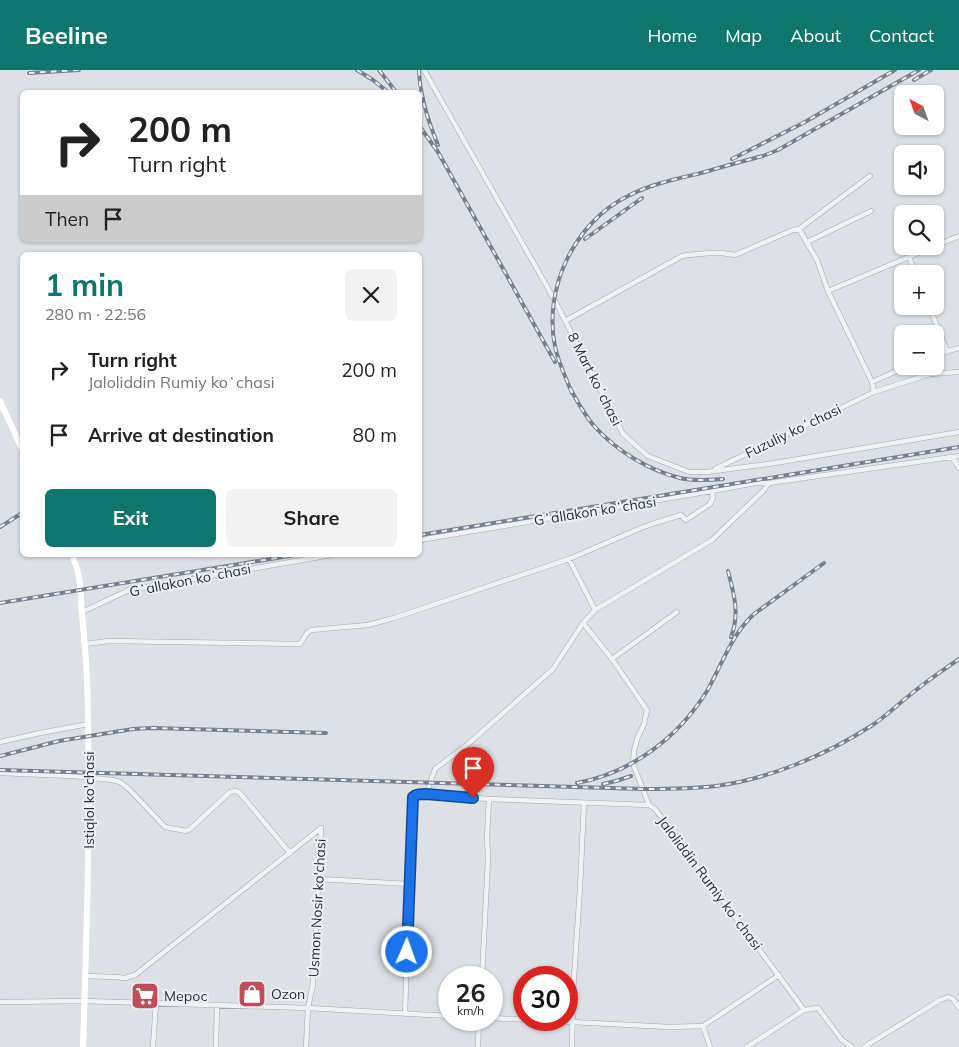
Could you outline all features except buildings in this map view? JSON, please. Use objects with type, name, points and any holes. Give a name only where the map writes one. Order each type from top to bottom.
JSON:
[{"type":"main road","points":[[0,401],[20,445]]},
{"type":"main road","name":"Istiqlol ko'chasi","points":[[73,557],[81,586],[88,724],[88,887],[83,1047]]},
{"type":"street","name":"8 Mart koʻchasi","points":[[424,70],[554,299],[623,434],[648,456],[689,472],[712,471],[776,463],[959,432]]},
{"type":"street","points":[[565,321],[682,256],[710,253],[735,255],[799,229],[870,176]]},
{"type":"street","points":[[807,242],[871,211]]},
{"type":"street","points":[[799,229],[817,260],[828,291],[872,382],[874,392]]},
{"type":"street","points":[[944,242],[959,236]]},
{"type":"street","points":[[828,291],[915,255]]},
{"type":"street","points":[[910,257],[913,265]]},
{"type":"street","points":[[933,315],[947,351]]},
{"type":"street","points":[[944,352],[959,348]]},
{"type":"street","points":[[872,382],[894,372]]},
{"type":"street","name":"Fuzuliy koʻchasi","points":[[712,471],[874,392],[930,374],[959,372]]},
{"type":"street","name":"Gʻallakon koʻchasi","points":[[422,540],[755,483],[769,483],[959,456]]},
{"type":"street","points":[[952,457],[959,468]]},
{"type":"street","points":[[426,794],[435,769],[468,744],[554,669],[583,623],[594,610],[712,540],[769,483]]},
{"type":"street","points":[[85,644],[109,641],[300,644],[310,630],[368,625],[394,618],[569,559],[655,523],[680,516],[685,520],[688,519],[710,504],[713,498],[712,491]]},
{"type":"street","name":"Gʻallakon koʻchasi","points":[[82,612],[129,590],[319,557]]},
{"type":"street","points":[[569,559],[594,610]]},
{"type":"street","points":[[612,659],[677,612]]},
{"type":"street","points":[[583,623],[612,659],[647,710],[644,724],[637,739],[633,764],[649,805]]},
{"type":"street","points":[[0,742],[88,724]]},
{"type":"street","points":[[0,773],[73,776],[120,782],[166,827],[186,831],[230,792],[235,790],[239,792],[290,853],[135,975],[126,978],[86,976]]},
{"type":"street","name":"Jaloliddin Rumiy koʻchasi","points":[[409,884],[413,797],[415,795],[649,805],[655,809],[804,1010]]},
{"type":"street","points":[[483,966],[489,799]]},
{"type":"street","points":[[575,966],[584,803]]},
{"type":"street","name":"Usmon Nosir ko'chasi","points":[[290,853],[321,828],[313,984],[308,1008],[306,1047]]},
{"type":"street","points":[[319,879],[409,884],[405,1014]]},
{"type":"street","points":[[578,1022],[670,1027],[703,1026],[779,975]]},
{"type":"street","points":[[864,1047],[940,1000],[948,997],[953,999],[959,1008]]},
{"type":"street","points":[[0,1002],[84,1001],[156,1003],[308,1008],[438,1016]]},
{"type":"street","points":[[154,1047],[156,1003]]},
{"type":"street","points":[[216,1005],[216,1047]]},
{"type":"street","points":[[747,1047],[804,1010],[818,1008],[842,1040],[852,1047]]},
{"type":"street","points":[[703,1026],[710,1047]]},
{"type":"street","points":[[478,1047],[479,1031]]},
{"type":"street","points":[[572,1031],[572,1047]]},
{"type":"railway","points":[[29,73],[79,70]]},
{"type":"railway","points":[[357,70],[386,90]]},
{"type":"railway","points":[[379,70],[394,90]]},
{"type":"railway","points":[[419,70],[421,90]]},
{"type":"railway","points":[[732,159],[805,122],[895,70]]},
{"type":"railway","points":[[572,393],[555,346],[554,302],[559,280],[567,259],[578,240],[593,222],[609,208],[628,196],[646,188],[763,156],[778,150],[919,70]]},
{"type":"railway","points":[[914,80],[931,70]]},
{"type":"railway","points":[[422,95],[438,145]]},
{"type":"railway","points":[[422,130],[438,152],[555,362]]},
{"type":"railway","points":[[585,239],[642,198]]},
{"type":"railway","points":[[570,388],[595,427],[623,452],[645,465],[680,478],[695,480],[723,479]]},
{"type":"railway","points":[[422,535],[959,447]]},
{"type":"railway","points":[[0,527],[20,514]]},
{"type":"railway","points":[[0,603],[283,557]]},
{"type":"railway","points":[[577,783],[616,771],[634,762],[667,738],[682,724],[707,691],[733,641],[746,622],[754,614],[824,563]]},
{"type":"railway","points":[[728,571],[736,612],[731,637]]},
{"type":"railway","points":[[0,770],[643,789],[716,786],[736,783],[776,772],[835,747],[876,722],[959,659]]},
{"type":"railway","points":[[0,756],[59,741],[133,729],[326,733]]},
{"type":"railway","points":[[603,784],[631,776]]},
{"type":"place","name":"Ozon","points":[[252,994]]},
{"type":"place","name":"Мерос","points":[[145,996]]},
{"type":"route","points":[[407,952],[413,797],[419,794],[426,794],[473,798]]}]
